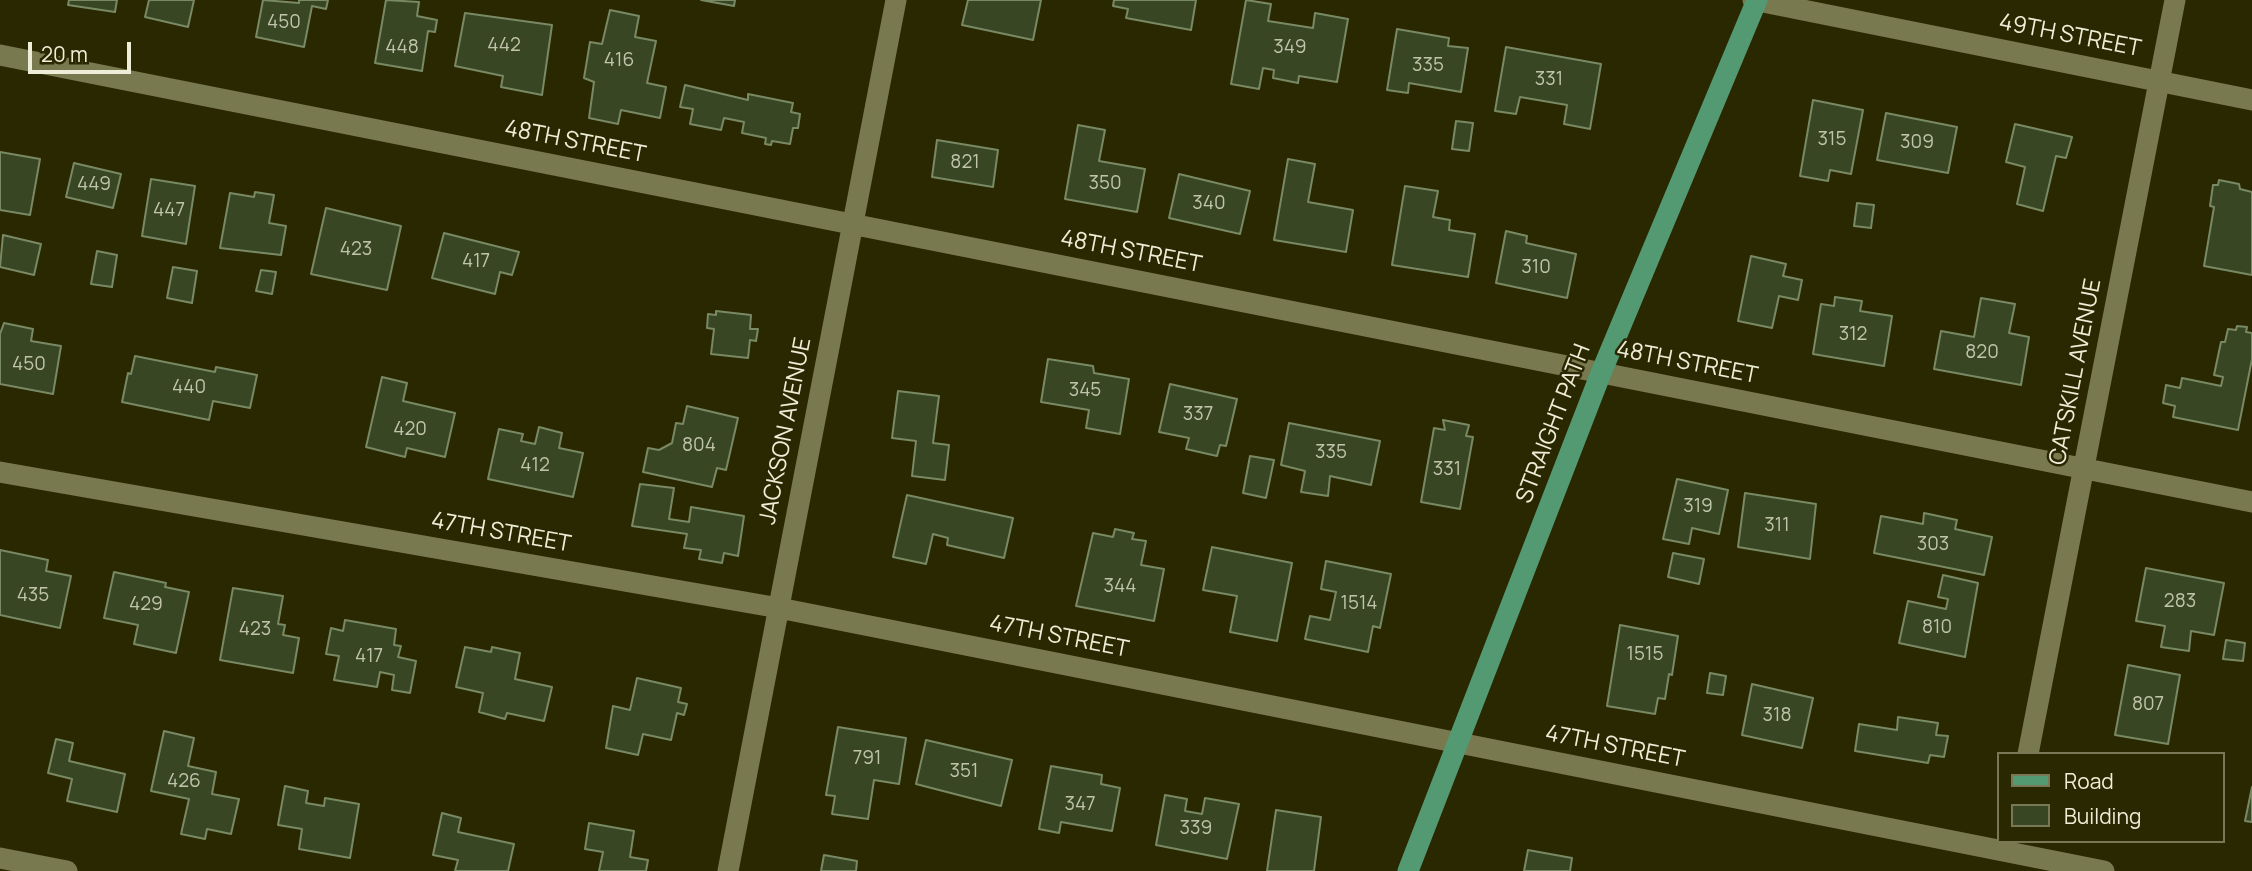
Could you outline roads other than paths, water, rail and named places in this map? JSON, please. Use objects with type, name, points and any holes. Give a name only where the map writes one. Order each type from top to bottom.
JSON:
[{"type":"main road","name":"STRAIGHT PATH","points":[[1408,871],[1460,743],[1601,373],[1755,0]]},
{"type":"street","name":"JACKSON AVENUE","points":[[728,871],[896,0]]},
{"type":"street","name":"49TH STREET","points":[[1755,0],[2252,100]]},
{"type":"street","name":"CATSKILL AVENUE","points":[[2028,752],[2175,0]]},
{"type":"street","name":"48TH STREET","points":[[0,55],[2252,502]]},
{"type":"street","name":"47TH STREET","points":[[0,472],[779,608],[2008,855],[2104,871]]},
{"type":"street","points":[[0,858],[67,871]]}]
